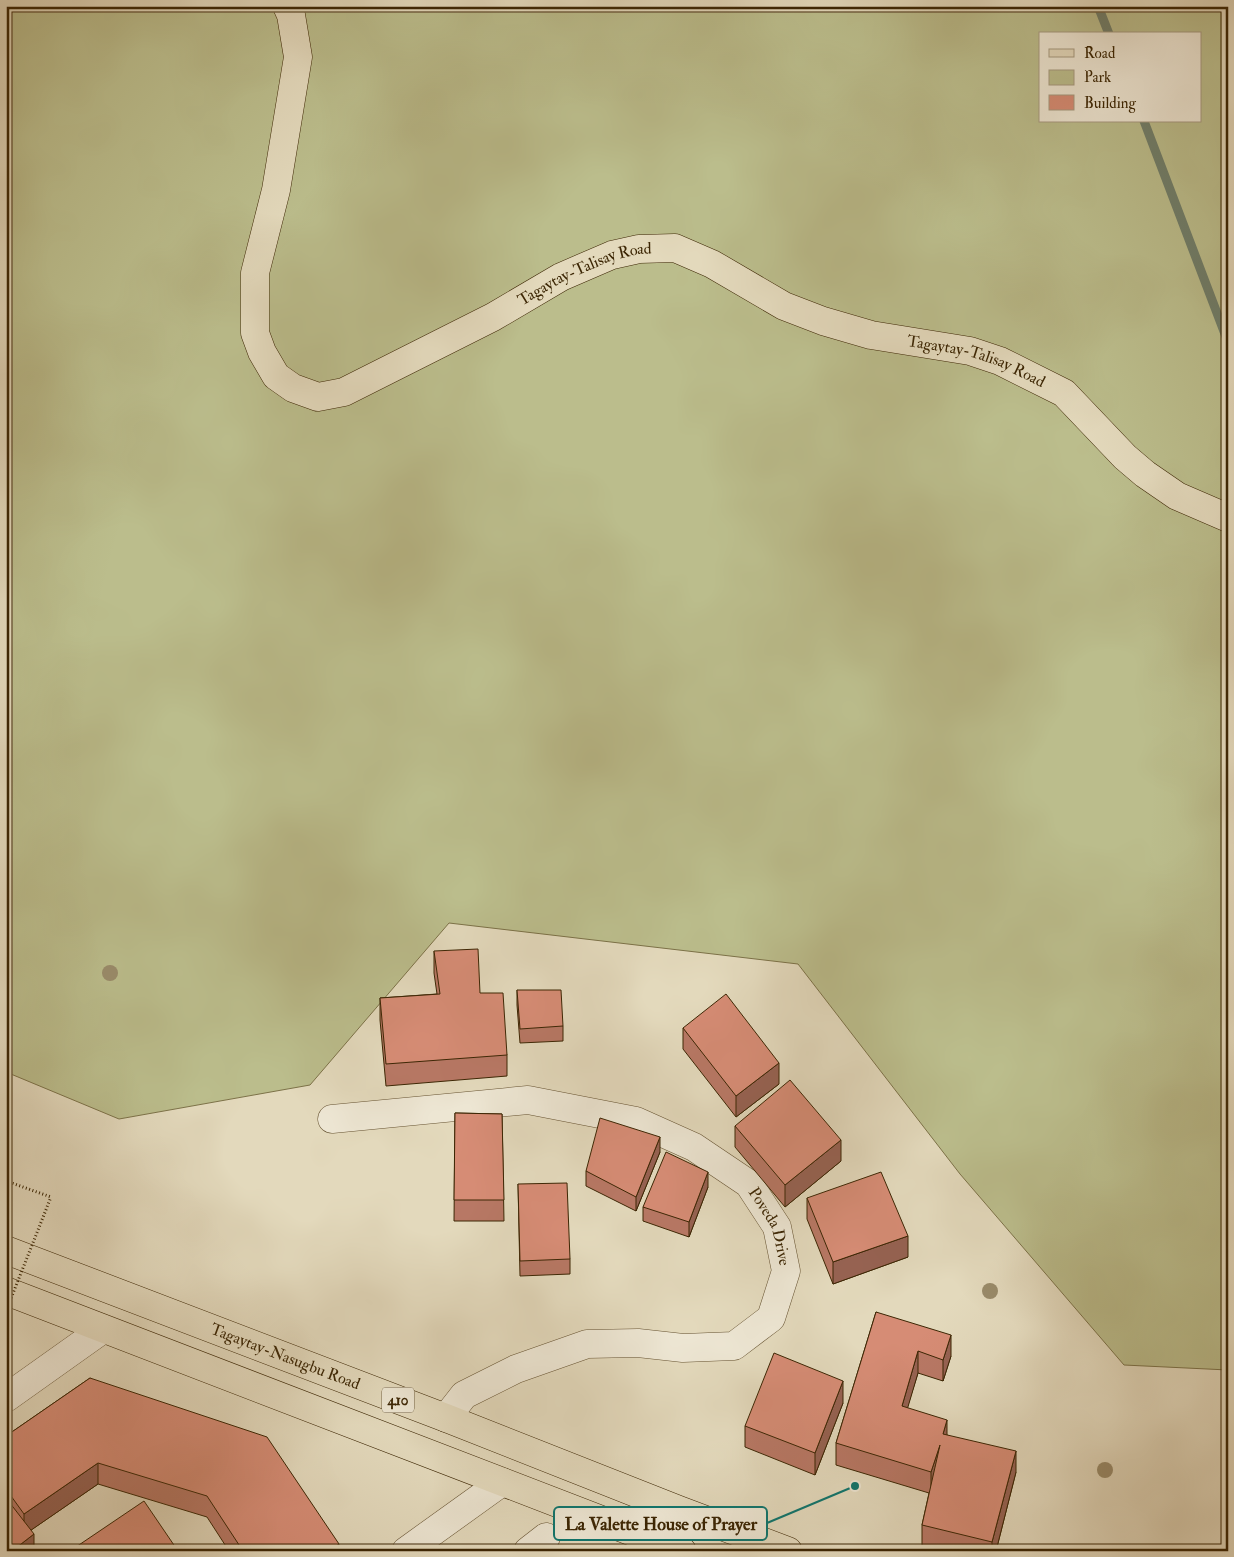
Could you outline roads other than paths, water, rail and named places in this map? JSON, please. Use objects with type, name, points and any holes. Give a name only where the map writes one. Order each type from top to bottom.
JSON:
[{"type":"main road","name":"Tagaytay-Talisay Road","points":[[288,6],[298,57],[276,190],[255,273],[255,334],[262,352],[276,376],[293,388],[318,396],[344,392],[493,317],[562,278],[612,255],[639,249],[675,248],[712,264],[784,306],[823,321],[871,335],[970,351],[1000,361],[1064,393],[1125,457],[1144,474],[1176,496],[1228,518]]},
{"type":"main road","name":"Tagaytay-Nasugbu Road","points":[[6,1250],[788,1551]]},
{"type":"main road","name":"410","points":[[6,1291],[682,1551]]},
{"type":"street","name":"Poveda Drive","points":[[332,1119],[528,1100],[636,1121],[694,1147],[749,1184],[777,1227],[786,1271],[771,1318],[734,1346],[683,1348],[638,1343],[587,1344],[516,1369],[464,1394],[446,1418]]},
{"type":"street","points":[[6,1398],[103,1329]]},
{"type":"street","points":[[406,1551],[502,1482]]},
{"type":"waterway","points":[[1098,6],[1108,32]]},
{"type":"waterway","points":[[1144,122],[1228,342]]},
{"type":"place","name":"La Valette House of Prayer","points":[[855,1486]]}]
